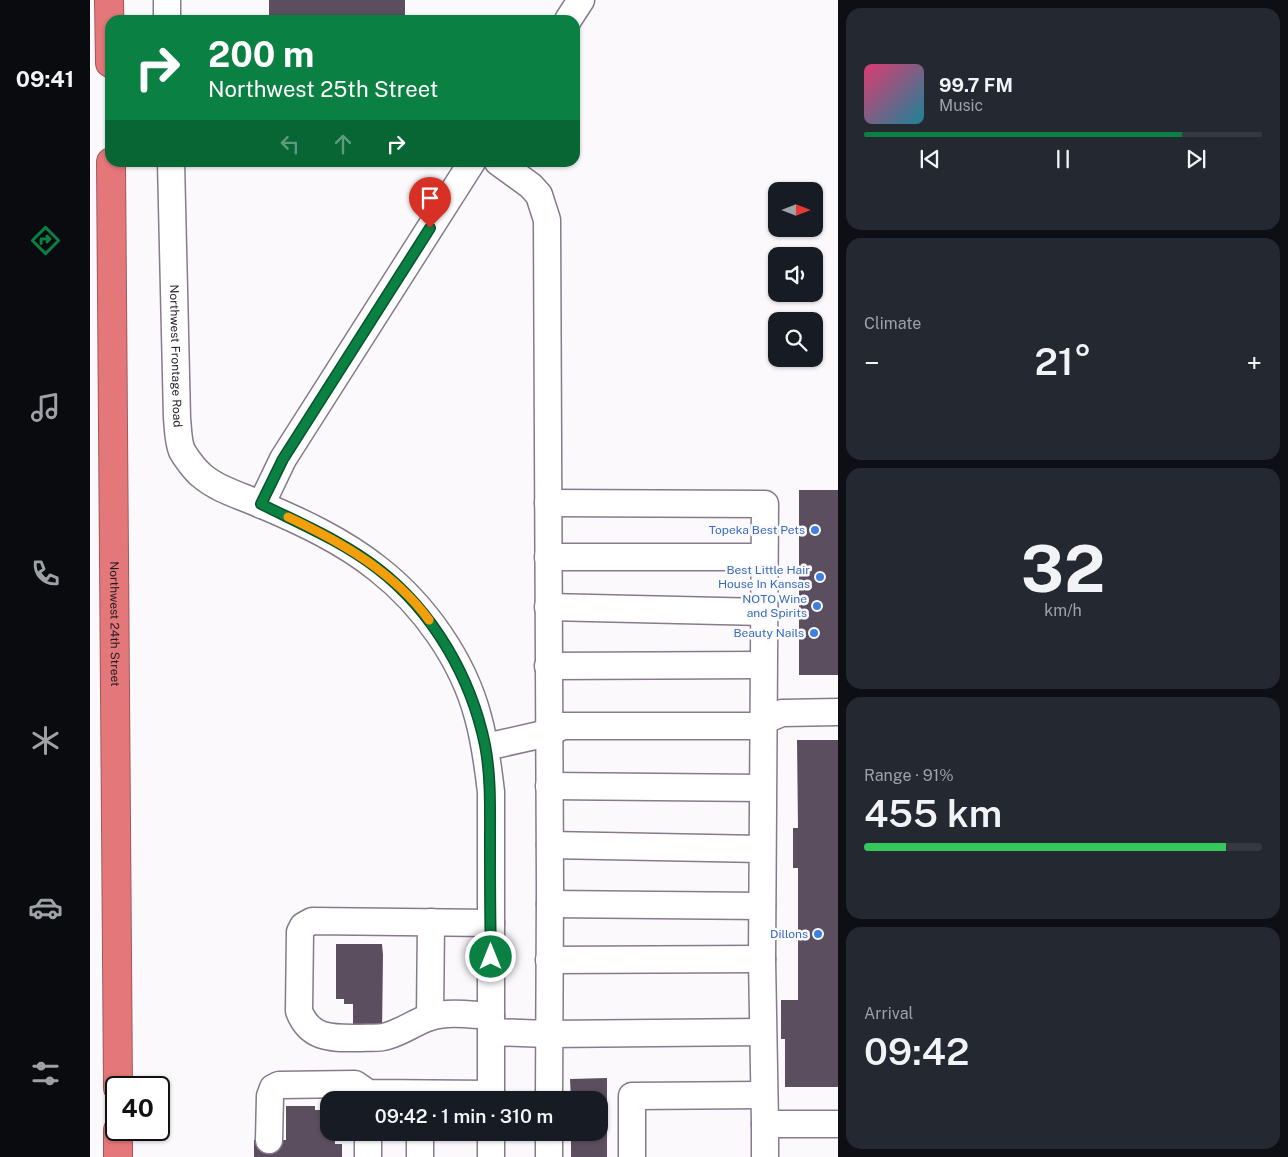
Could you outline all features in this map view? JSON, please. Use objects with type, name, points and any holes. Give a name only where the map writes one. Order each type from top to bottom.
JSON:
[{"type":"highway","name":"Northwest 24th Street","points":[[111,167],[118,1076]]},
{"type":"highway","points":[[118,1141],[118,1157]]},
{"type":"street","points":[[166,0],[167,15]]},
{"type":"street","points":[[571,15],[581,0]]},
{"type":"street","name":"Northwest Frontage Road","points":[[171,167],[177,418],[182,451],[200,475],[231,493],[261,504],[342,544],[378,568],[404,591],[446,645],[466,683],[478,716],[486,747],[490,792],[491,1091]]},
{"type":"street","points":[[261,504],[283,459],[469,167]]},
{"type":"street","points":[[505,167],[531,186],[539,195],[547,220],[550,845],[549,1091]]},
{"type":"street","points":[[548,503],[765,504],[762,788],[762,1032],[765,1157]]},
{"type":"street","points":[[548,557],[764,558]]},
{"type":"street","points":[[548,608],[764,612]]},
{"type":"street","points":[[548,666],[763,665]]},
{"type":"street","points":[[486,747],[548,733],[563,726],[763,723],[782,713],[838,712]]},
{"type":"street","points":[[549,786],[762,788]]},
{"type":"street","points":[[550,845],[762,849]]},
{"type":"street","points":[[550,904],[762,906]]},
{"type":"street","points":[[490,923],[312,921],[303,926],[300,932],[299,1011],[304,1022],[312,1031],[324,1036],[343,1038],[386,1037],[430,1016],[454,1014],[492,1024],[548,1034],[762,1032]]},
{"type":"street","points":[[430,1016],[431,922]]},
{"type":"street","points":[[549,960],[762,959]]},
{"type":"street","points":[[269,1140],[270,1096],[273,1088],[279,1085],[355,1084],[363,1091]]},
{"type":"street","points":[[632,1157],[632,1096],[764,1095]]},
{"type":"street","points":[[765,1124],[838,1124]]},
{"type":"street","points":[[368,1141],[368,1157]]},
{"type":"street","points":[[420,1141],[420,1157]]},
{"type":"street","points":[[491,1141],[491,1157]]},
{"type":"street","points":[[549,1141],[549,1157]]},
{"type":"building","points":[[269,0],[405,0],[405,15],[269,15]]},
{"type":"building","points":[[799,490],[838,490],[838,675],[799,675]]},
{"type":"building","name":"Dillons","points":[[797,740],[838,740],[838,1087],[785,1087],[785,1039],[781,1039],[781,1000],[798,1000],[798,868],[793,868],[793,828],[798,828]]},
{"type":"building","points":[[336,944],[382,944],[382,1033],[353,1033],[353,1004],[344,1004],[344,999],[336,999]]},
{"type":"building","points":[[607,1078],[607,1091],[571,1091],[570,1079]]},
{"type":"building","points":[[286,1106],[315,1106],[315,1110],[320,1110],[320,1141],[335,1141],[335,1144],[342,1144],[342,1157],[254,1157],[254,1140],[286,1140]]},
{"type":"building","points":[[571,1141],[607,1141],[607,1157],[571,1157]]},
{"type":"slow traffic","points":[[288,517],[328,536],[378,568],[404,591],[429,620]]},
{"type":"place","name":"Topeka Best Pets","points":[[815,530]]},
{"type":"place","name":"Best Little Hair House In Kansas","points":[[820,577]]},
{"type":"place","name":"NOTO Wine and Spirits","points":[[817,606]]},
{"type":"place","name":"Beauty Nails","points":[[814,633]]},
{"type":"place","name":"Dillons","points":[[818,934]]},
{"type":"route","points":[[430,228],[283,459],[261,504],[328,536],[378,568],[404,591],[426,617],[446,645],[466,683],[478,716],[486,747],[490,792],[491,957]]}]
